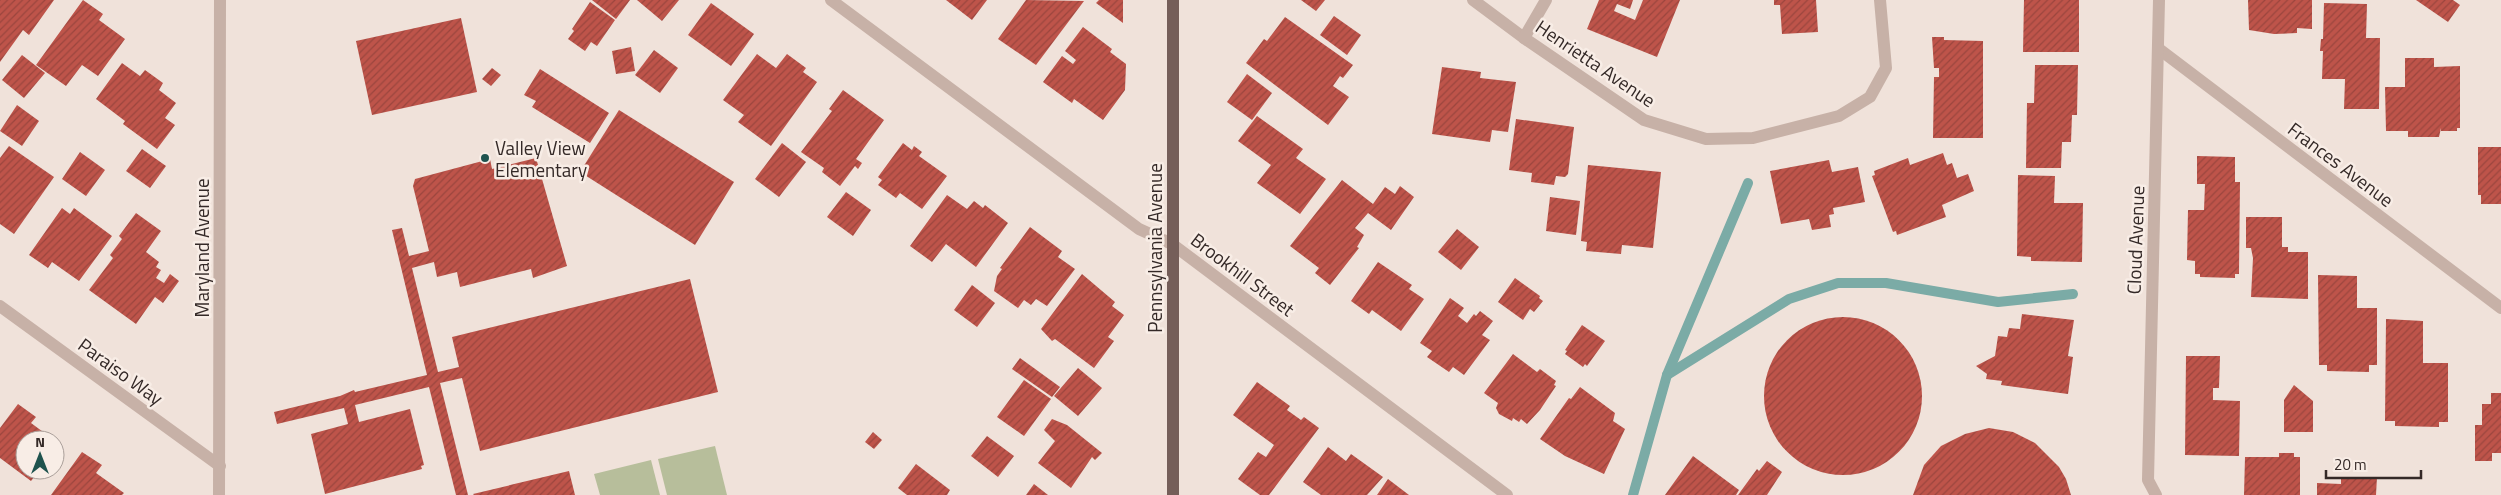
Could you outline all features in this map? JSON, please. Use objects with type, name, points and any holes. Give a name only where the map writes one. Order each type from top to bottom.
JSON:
[{"type":"main road","name":"Pennsylvania Avenue","points":[[1173,0],[1174,495]]},
{"type":"street","points":[[208,0],[220,4]]},
{"type":"street","name":"Brookhill Street","points":[[831,0],[1139,229],[1172,244],[1507,495]]},
{"type":"street","name":"Henrietta Avenue","points":[[1473,0],[1524,38],[1644,120],[1706,139],[1753,138],[1801,126],[1839,116],[1870,97],[1886,68],[1880,0]]},
{"type":"street","points":[[1524,38],[1546,0]]},
{"type":"street","name":"Cloud Avenue","points":[[2156,495],[2148,480],[2159,0]]},
{"type":"street","name":"Maryland Avenue","points":[[219,495],[220,4]]},
{"type":"street","name":"Frances Avenue","points":[[2159,49],[2501,308]]},
{"type":"street","name":"Paraiso Way","points":[[0,306],[220,466]]},
{"type":"green space","points":[[715,446],[727,495],[667,495],[658,459]]},
{"type":"green space","points":[[651,460],[660,495],[600,495],[594,474]]},
{"type":"building","points":[[0,0],[54,0],[29,35],[23,30],[0,62]]},
{"type":"building","points":[[83,0],[103,14],[99,20],[125,39],[98,76],[82,65],[66,86],[36,65]]},
{"type":"building","points":[[592,0],[630,0],[616,19]]},
{"type":"building","points":[[637,0],[679,0],[662,21]]},
{"type":"building","points":[[946,0],[987,0],[972,20]]},
{"type":"building","points":[[1026,0],[1084,1],[1036,65],[998,39]]},
{"type":"building","points":[[1099,0],[1123,0],[1123,23],[1096,3]]},
{"type":"building","points":[[1301,0],[1325,0],[1316,11]]},
{"type":"building","points":[[1599,0],[1633,0],[1630,9],[1617,4],[1614,11],[1635,20],[1643,0],[1680,0],[1657,57],[1587,29]]},
{"type":"building","points":[[1774,0],[1816,0],[1818,32],[1782,34],[1780,5],[1774,5]]},
{"type":"building","points":[[2024,0],[2079,0],[2079,52],[2023,52]]},
{"type":"building","points":[[2248,0],[2312,0],[2312,29],[2297,28],[2297,33],[2274,34],[2249,30]]},
{"type":"building","points":[[2416,0],[2453,0],[2460,5],[2448,22]]},
{"type":"building","points":[[590,2],[615,20],[597,46],[591,42],[585,51],[568,39],[574,31],[572,29]]},
{"type":"building","points":[[711,3],[754,34],[731,66],[688,35]]},
{"type":"building","points":[[2324,3],[2367,4],[2366,38],[2380,38],[2379,109],[2344,109],[2345,79],[2322,79],[2323,51],[2320,51],[2321,39],[2323,39]]},
{"type":"building","points":[[1334,16],[1361,35],[1347,55],[1320,35]]},
{"type":"building","points":[[1285,17],[1353,65],[1343,78],[1340,76],[1333,86],[1349,97],[1328,125],[1246,63],[1264,39],[1267,41]]},
{"type":"building","points":[[461,18],[477,92],[372,115],[356,41]]},
{"type":"building","points":[[1083,27],[1112,49],[1110,52],[1126,64],[1125,90],[1103,120],[1074,99],[1072,103],[1043,82],[1062,56],[1073,64],[1076,60],[1065,51]]},
{"type":"building","points":[[1932,37],[1944,37],[1944,40],[1983,41],[1983,138],[1933,138],[1934,77],[1939,77],[1939,68],[1934,68]]},
{"type":"building","points":[[631,47],[635,71],[616,74],[612,51]]},
{"type":"building","points":[[654,50],[678,68],[660,93],[635,75]]},
{"type":"building","points":[[757,54],[776,68],[787,54],[806,68],[803,72],[817,82],[771,146],[738,122],[744,115],[723,100]]},
{"type":"building","points":[[22,55],[45,73],[24,98],[2,80]]},
{"type":"building","points":[[2405,58],[2434,58],[2434,67],[2460,66],[2460,128],[2457,128],[2457,131],[2441,131],[2441,128],[2439,137],[2408,137],[2408,131],[2386,131],[2385,87],[2405,87]]},
{"type":"building","points":[[122,63],[140,76],[145,70],[163,83],[159,90],[176,103],[165,118],[175,125],[157,149],[123,124],[125,121],[96,99]]},
{"type":"building","points":[[2035,65],[2078,65],[2077,115],[2072,115],[2071,142],[2062,142],[2061,168],[2026,168],[2027,103],[2034,103]]},
{"type":"building","points":[[1442,67],[1481,72],[1480,78],[1516,82],[1508,132],[1492,130],[1490,142],[1432,134]]},
{"type":"building","points":[[492,68],[501,75],[491,86],[482,79]]},
{"type":"building","points":[[540,69],[609,113],[590,143],[532,107],[536,101],[524,95]]},
{"type":"building","points":[[1247,74],[1272,93],[1252,120],[1227,102]]},
{"type":"building","points":[[843,90],[884,120],[856,159],[862,163],[858,169],[855,166],[840,186],[822,172],[824,168],[801,152],[832,111],[829,109]]},
{"type":"building","points":[[17,105],[39,121],[22,146],[0,131]]},
{"type":"building","points":[[619,110],[734,182],[695,245],[580,172]]},
{"type":"building","points":[[1257,116],[1303,149],[1296,158],[1326,179],[1300,214],[1257,183],[1271,165],[1238,141]]},
{"type":"building","points":[[1516,119],[1574,127],[1568,174],[1565,177],[1556,176],[1554,185],[1531,182],[1532,173],[1509,170]]},
{"type":"building","points":[[782,143],[806,162],[779,197],[755,179]]},
{"type":"building","points":[[903,143],[912,150],[914,146],[922,152],[919,156],[947,176],[922,209],[900,193],[896,198],[878,185],[882,180],[878,177]]},
{"type":"building","points":[[9,146],[54,177],[14,234],[0,224],[0,158]]},
{"type":"building","points":[[2478,147],[2501,147],[2501,204],[2481,204],[2481,195],[2478,195]]},
{"type":"building","points":[[142,149],[166,166],[150,188],[126,171]]},
{"type":"building","points":[[80,152],[105,170],[86,196],[62,179]]},
{"type":"building","points":[[1943,153],[1947,165],[1952,163],[1957,178],[1968,174],[1974,191],[1942,205],[1946,217],[1897,235],[1896,231],[1893,232],[1872,176],[1875,175],[1874,171],[1908,158],[1910,165]]},
{"type":"building","points":[[2197,156],[2235,157],[2235,182],[2240,182],[2239,274],[2235,274],[2235,278],[2200,277],[2200,274],[2195,274],[2195,261],[2187,260],[2188,210],[2204,210],[2205,184],[2197,184]]},
{"type":"building","points":[[536,158],[567,266],[533,278],[531,269],[460,287],[457,272],[437,277],[434,262],[412,268],[438,372],[459,367],[452,337],[690,279],[718,392],[480,451],[462,378],[440,383],[468,495],[456,495],[429,387],[355,405],[359,422],[410,409],[424,465],[421,466],[422,469],[325,494],[311,434],[348,424],[344,408],[277,424],[274,412],[340,396],[354,390],[355,392],[427,375],[392,230],[402,228],[409,256],[429,251],[413,186],[415,179],[490,159],[492,169]]},
{"type":"building","points":[[1829,160],[1832,172],[1858,167],[1865,202],[1833,208],[1834,214],[1829,215],[1831,227],[1812,230],[1809,219],[1781,224],[1770,171]]},
{"type":"building","points":[[1588,165],[1661,172],[1653,248],[1622,245],[1621,254],[1586,251],[1587,242],[1581,241]]},
{"type":"building","points":[[2018,175],[2055,176],[2054,203],[2083,203],[2082,262],[2031,261],[2031,257],[2017,256]]},
{"type":"building","points":[[1342,180],[1373,204],[1385,187],[1395,194],[1400,186],[1414,197],[1391,230],[1368,213],[1355,228],[1364,235],[1357,247],[1359,248],[1330,285],[1315,273],[1319,268],[1290,246]]},
{"type":"building","points":[[846,192],[871,210],[853,236],[827,217]]},
{"type":"building","points":[[947,195],[967,209],[974,201],[983,208],[985,205],[1008,223],[976,267],[946,244],[932,262],[910,246]]},
{"type":"building","points":[[1550,197],[1580,201],[1576,235],[1546,231]]},
{"type":"building","points":[[62,208],[70,214],[74,208],[112,236],[79,281],[52,262],[48,268],[29,255]]},
{"type":"building","points":[[136,213],[161,231],[146,252],[159,262],[156,267],[161,270],[156,278],[164,283],[170,274],[179,281],[163,303],[155,297],[136,324],[89,290],[113,258],[110,255],[122,239],[119,236]]},
{"type":"building","points":[[2246,217],[2282,217],[2282,247],[2288,247],[2288,252],[2308,252],[2308,299],[2251,297],[2253,258],[2251,248],[2246,248]]},
{"type":"building","points":[[1030,227],[1062,251],[1058,257],[1075,269],[1047,306],[1036,299],[1031,305],[1024,300],[1018,308],[994,291],[997,276],[1002,269],[1000,268]]},
{"type":"building","points":[[1457,229],[1479,247],[1461,270],[1438,252]]},
{"type":"building","points":[[1378,262],[1412,285],[1409,289],[1424,299],[1401,331],[1372,310],[1369,314],[1351,301]]},
{"type":"building","points":[[1082,274],[1115,302],[1112,306],[1124,315],[1108,337],[1114,341],[1094,368],[1055,339],[1052,341],[1041,329]]},
{"type":"building","points":[[2318,275],[2357,276],[2357,308],[2377,308],[2377,365],[2369,365],[2369,372],[2327,371],[2327,365],[2319,365]]},
{"type":"building","points":[[1515,278],[1540,296],[1539,298],[1543,301],[1534,312],[1530,309],[1523,320],[1498,302]]},
{"type":"building","points":[[972,285],[995,303],[977,327],[954,310]]},
{"type":"building","points":[[1450,298],[1464,308],[1458,316],[1467,323],[1474,314],[1476,316],[1480,311],[1493,321],[1482,335],[1490,340],[1464,375],[1453,367],[1449,372],[1427,357],[1432,351],[1420,343]]},
{"type":"building","points":[[2022,314],[2074,320],[2068,356],[2073,357],[2068,394],[2001,385],[2002,381],[1986,379],[1987,374],[1976,366],[1995,356],[1998,336],[2007,337],[2009,328],[2020,329]]},
{"type":"building","points":[[1851,317],[1866,320],[1880,326],[1899,340],[1909,352],[1919,373],[1922,396],[1919,419],[1909,440],[1899,452],[1887,462],[1866,472],[1851,475],[1835,475],[1820,472],[1799,462],[1777,440],[1765,411],[1764,388],[1767,373],[1777,352],[1799,330],[1828,318]]},
{"type":"building","points":[[2386,319],[2423,321],[2423,363],[2448,363],[2448,422],[2439,422],[2439,427],[2395,426],[2395,421],[2385,421]]},
{"type":"building","points":[[1582,325],[1605,341],[1587,366],[1585,364],[1583,367],[1565,354],[1567,351],[1565,350]]},
{"type":"building","points":[[1513,354],[1537,372],[1540,369],[1556,381],[1554,385],[1556,386],[1540,410],[1527,424],[1521,419],[1519,422],[1513,418],[1512,421],[1499,414],[1496,408],[1498,403],[1484,393]]},
{"type":"building","points":[[2186,356],[2220,356],[2219,388],[2213,388],[2213,400],[2240,401],[2239,456],[2185,455]]},
{"type":"building","points":[[1020,358],[1060,387],[1052,397],[1012,369]]},
{"type":"building","points":[[1078,368],[1102,388],[1078,416],[1054,396]]},
{"type":"building","points":[[1024,380],[1051,399],[1024,436],[997,417]]},
{"type":"building","points":[[1257,382],[1290,406],[1287,410],[1301,420],[1304,417],[1319,428],[1269,495],[1260,495],[1238,479],[1258,452],[1266,457],[1274,445],[1233,415]]},
{"type":"building","points":[[2294,385],[2313,401],[2313,432],[2284,432],[2284,400]]},
{"type":"building","points":[[1580,387],[1615,413],[1613,421],[1625,429],[1604,474],[1565,456],[1540,439],[1569,398],[1571,399]]},
{"type":"building","points":[[2491,393],[2501,393],[2501,453],[2492,453],[2492,461],[2475,461],[2475,425],[2482,425],[2482,404],[2491,404]]},
{"type":"building","points":[[18,404],[36,417],[31,423],[40,430],[15,430],[15,469],[0,458],[0,428]]},
{"type":"building","points":[[1052,419],[1067,425],[1102,453],[1095,460],[1092,457],[1071,488],[1038,463],[1055,441],[1044,430]]},
{"type":"building","points":[[1989,428],[2013,432],[2035,443],[2059,467],[2066,479],[2071,495],[1913,495],[1924,465],[1941,446],[1965,434]]},
{"type":"building","points":[[873,432],[882,440],[874,449],[865,442]]},
{"type":"building","points":[[987,436],[1014,456],[998,477],[971,456]]},
{"type":"building","points":[[1328,447],[1346,461],[1351,454],[1383,477],[1367,495],[1321,495],[1303,482]]},
{"type":"building","points":[[82,452],[102,465],[96,473],[124,493],[122,495],[51,495],[62,480],[65,480],[65,476]]},
{"type":"building","points":[[2279,453],[2294,453],[2294,457],[2300,457],[2300,495],[2244,495],[2245,457],[2279,457]]},
{"type":"building","points":[[1693,456],[1739,490],[1736,495],[1665,495]]},
{"type":"building","points":[[1767,461],[1782,472],[1767,495],[1738,495],[1757,469],[1759,471]]},
{"type":"building","points":[[916,464],[950,490],[947,495],[907,495],[898,488]]},
{"type":"building","points":[[569,471],[575,495],[473,494]]},
{"type":"building","points":[[2377,477],[2376,495],[2317,495],[2317,483],[2341,484],[2341,478]]},
{"type":"building","points":[[1388,479],[1409,495],[1377,495]]},
{"type":"building","points":[[1034,484],[1048,495],[1026,495]]},
{"type":"waterway","points":[[1633,495],[1667,375],[1748,183]]},
{"type":"waterway","points":[[1667,375],[1789,299],[1838,283],[1886,283],[1998,302],[2073,294]]},
{"type":"place","name":"Valley View Elementary","points":[[485,158]]}]
